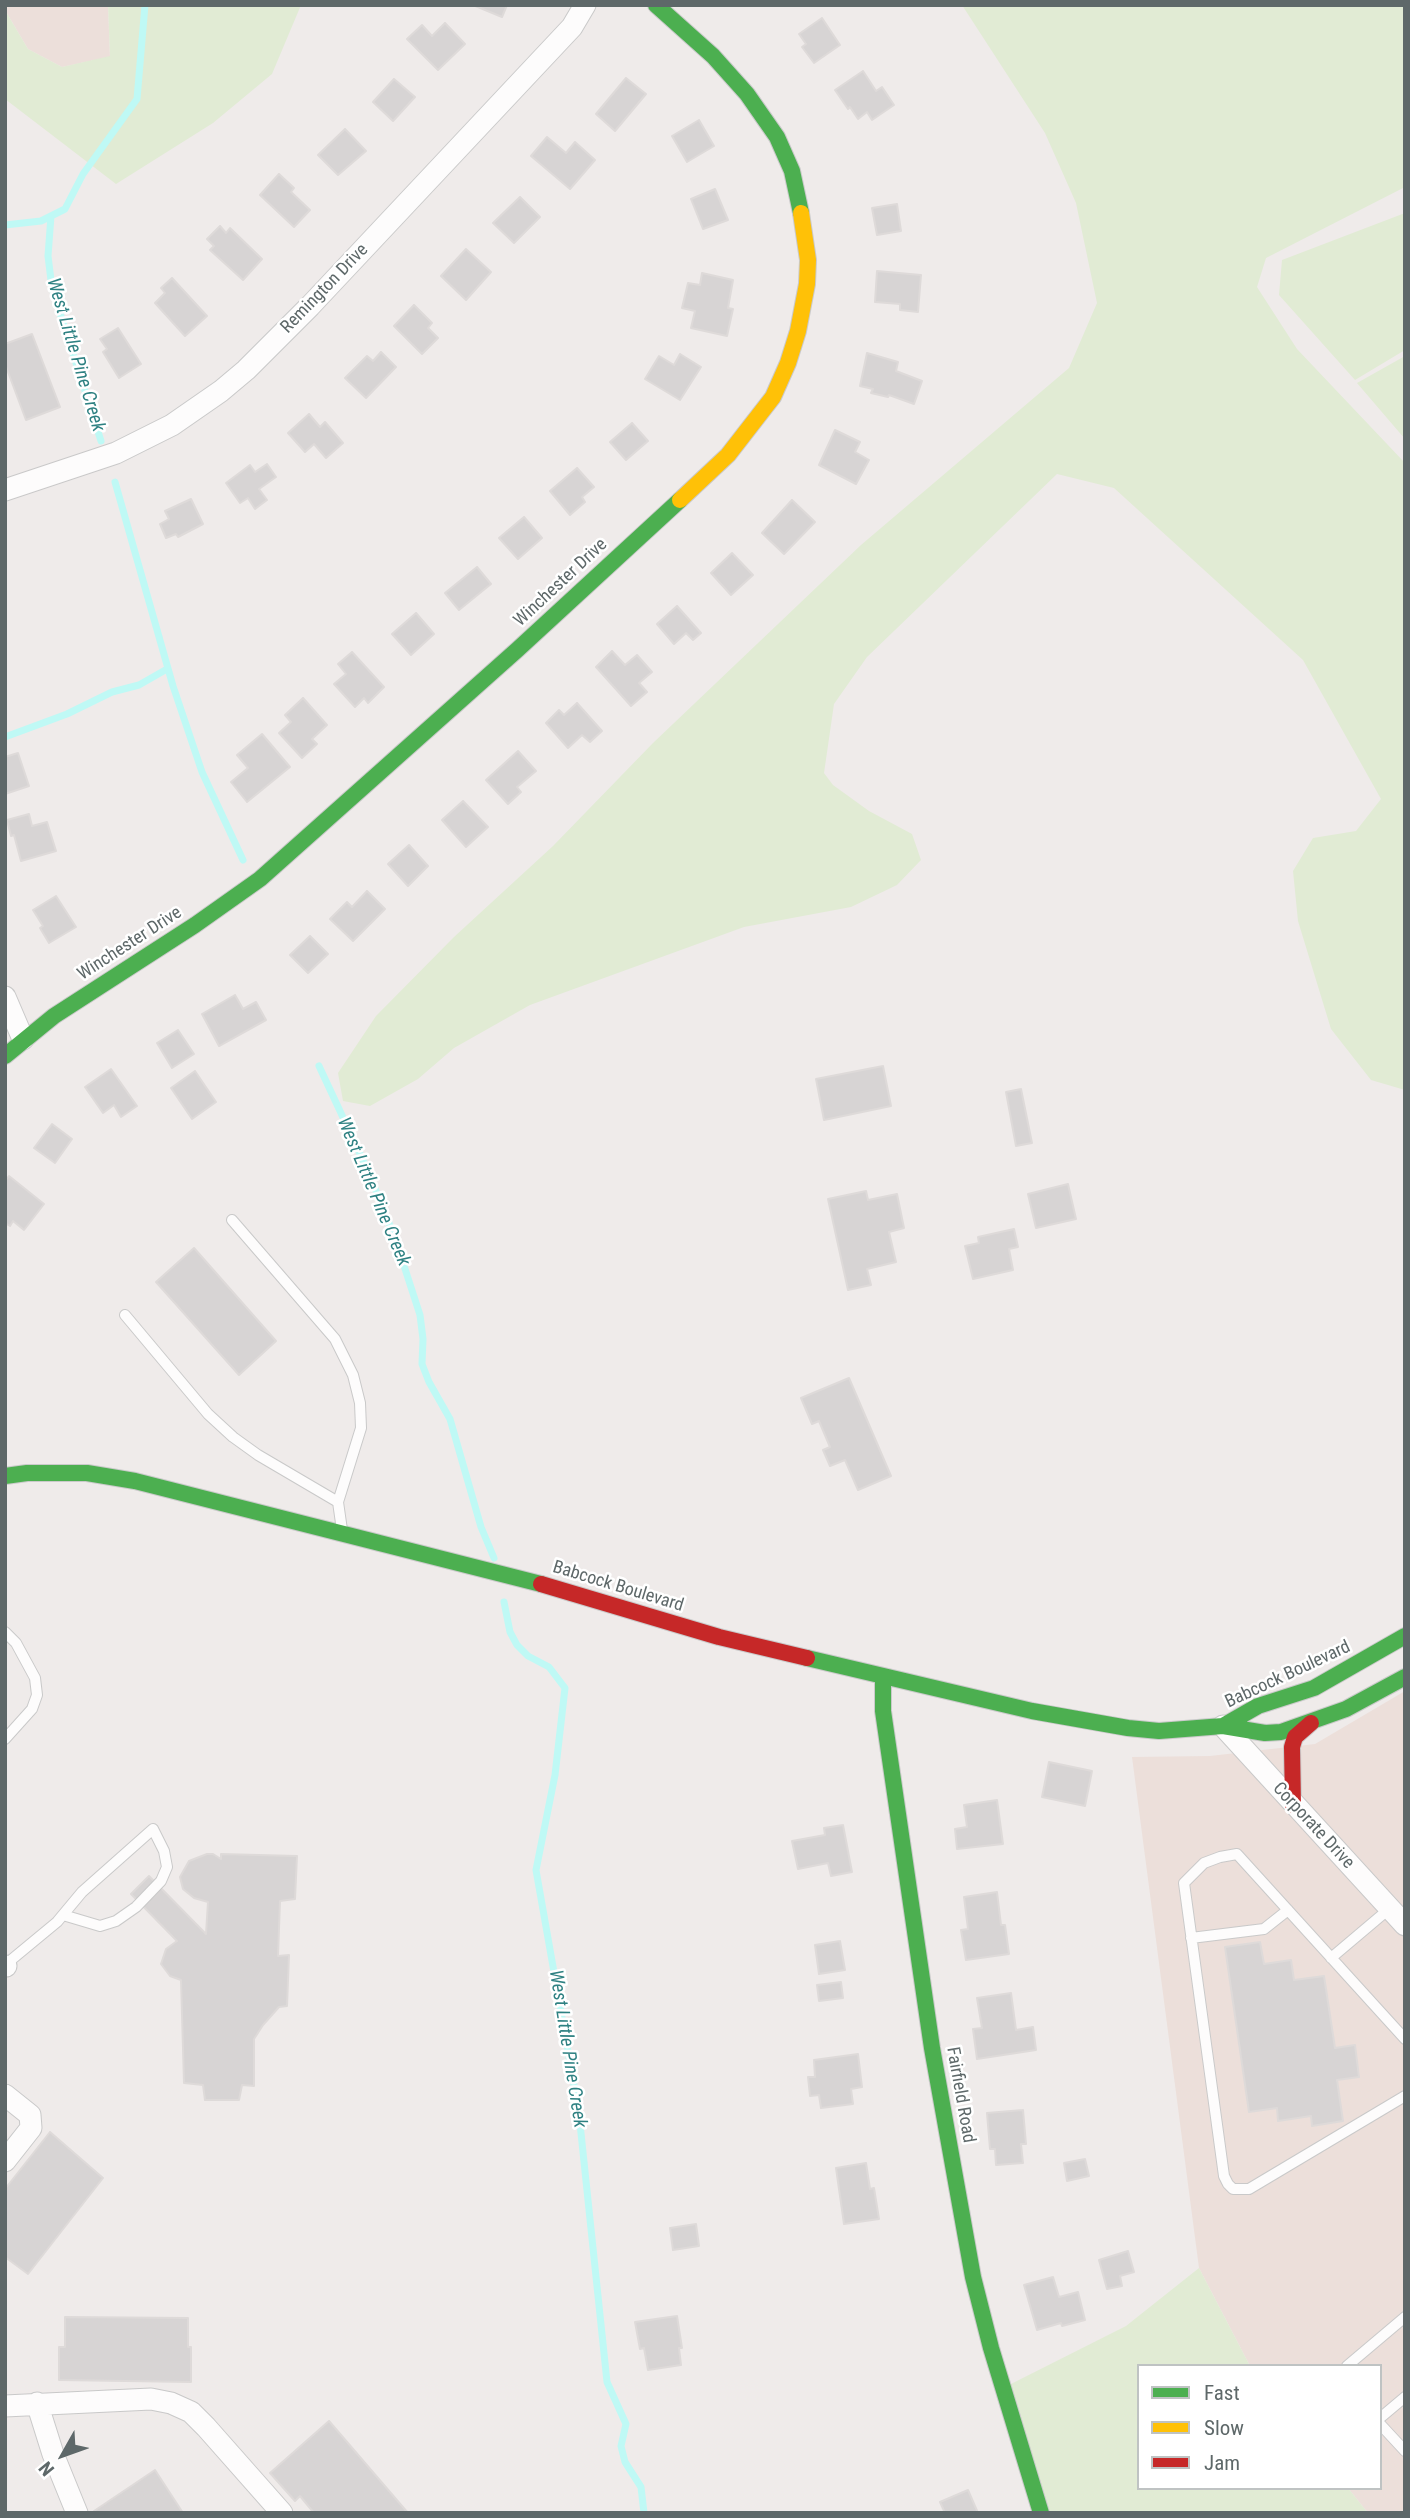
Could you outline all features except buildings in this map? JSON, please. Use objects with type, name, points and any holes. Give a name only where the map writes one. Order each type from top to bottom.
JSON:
[{"type":"street","name":"Remington Drive","points":[[5,490],[116,453],[172,425],[221,391],[310,306],[572,27],[585,5]]},
{"type":"street","name":"Winchester Drive","points":[[5,1056],[54,1016],[195,925],[260,879],[517,650],[728,455],[773,397],[798,331],[808,272],[803,219],[792,171],[777,137],[747,94],[713,56],[656,5]]},
{"type":"street","points":[[5,997],[23,1039]]},
{"type":"street","name":"Babcock Boulevard","points":[[5,1476],[59,1472],[110,1475],[514,1576],[719,1637],[1032,1711],[1128,1728],[1159,1731],[1223,1726],[1265,1734],[1282,1732],[1346,1709],[1405,1677]]},
{"type":"street","name":"Babcock Boulevard","points":[[1223,1726],[1258,1706],[1314,1688],[1405,1636]]},
{"type":"street","name":"Fairfield Road","points":[[883,1675],[883,1711],[932,2048],[973,2277],[991,2348],[1041,2513]]},
{"type":"street","points":[[1293,1805],[1292,1747],[1295,1737],[1311,1723]]},
{"type":"street","name":"Corporate Drive","points":[[1223,1726],[1405,1925]]},
{"type":"street","points":[[5,2095],[30,2115],[32,2128],[5,2161]]},
{"type":"street","points":[[5,2406],[151,2399],[171,2403],[191,2412],[282,2513]]},
{"type":"street","points":[[37,2403],[53,2454],[77,2513]]},
{"type":"lane","points":[[232,1220],[335,1339],[353,1375],[360,1403],[361,1428],[338,1502],[343,1533]]},
{"type":"lane","points":[[125,1315],[208,1414],[233,1437],[277,1467],[338,1502]]},
{"type":"lane","points":[[5,1632],[16,1643],[35,1678],[37,1695],[32,1709],[5,1739]]},
{"type":"lane","points":[[5,1966],[153,1829],[164,1851],[167,1867],[161,1881],[136,1908],[116,1921],[100,1926],[63,1915]]},
{"type":"lane","points":[[1405,2039],[1237,1854],[1204,1863],[1184,1883],[1224,2176],[1233,2189],[1241,2190],[1254,2186],[1405,2096]]},
{"type":"lane","points":[[1331,1958],[1389,1909]]},
{"type":"lane","points":[[1191,1938],[1264,1929],[1288,1910]]},
{"type":"lane","points":[[1349,2364],[1405,2317]]},
{"type":"lane","points":[[1382,2416],[1405,2397]]},
{"type":"lane","points":[[1382,2426],[1405,2451]]},
{"type":"shaded area","points":[[5,5],[108,5],[110,57],[62,67],[28,49],[5,10]]},
{"type":"shaded area","points":[[1405,1691],[1405,2513],[1368,2513],[1350,2490],[1382,2490],[1382,2364],[1249,2364],[1199,2268],[1132,1757],[1210,1756],[1315,1744]]},
{"type":"green space","points":[[108,5],[301,5],[272,74],[213,123],[116,184],[5,99],[5,10],[28,49],[62,67],[110,56]]},
{"type":"green space","points":[[962,5],[1405,5],[1405,187],[1266,258],[1257,287],[1297,349],[1405,463],[1405,1090],[1371,1080],[1331,1029],[1298,921],[1293,871],[1313,838],[1356,831],[1381,799],[1303,660],[1114,488],[1057,474],[867,657],[834,704],[824,773],[833,785],[869,811],[912,834],[921,860],[897,885],[851,907],[744,927],[530,1005],[454,1048],[418,1079],[370,1106],[343,1101],[338,1073],[376,1016],[454,937],[553,846],[653,743],[861,545],[1069,368],[1097,303],[1076,203],[1045,133]]},
{"type":"green space","points":[[1405,213],[1405,350],[1355,380],[1279,295],[1282,260]]},
{"type":"green space","points":[[1405,356],[1405,439],[1357,383]]},
{"type":"green space","points":[[1199,2268],[1249,2364],[1137,2364],[1137,2490],[1350,2490],[1368,2513],[1041,2513],[1003,2388],[1126,2326]]},
{"type":"waterway","name":"West Little Pine Creek","points":[[5,225],[41,221],[65,209],[83,174],[137,99],[145,5]]},
{"type":"waterway","name":"West Little Pine Creek","points":[[51,216],[48,256],[52,288],[101,441]]},
{"type":"waterway","name":"West Little Pine Creek","points":[[115,482],[173,686],[202,772],[243,860]]},
{"type":"waterway","points":[[5,737],[67,714],[112,692],[139,685],[167,669]]},
{"type":"waterway","name":"West Little Pine Creek","points":[[319,1066],[368,1171],[395,1238],[420,1315],[422,1364],[450,1419],[481,1527],[494,1558]]},
{"type":"waterway","name":"West Little Pine Creek","points":[[504,1602],[510,1632],[517,1645],[528,1656],[549,1667],[565,1688],[555,1775],[536,1870],[579,2114],[607,2382],[626,2424],[621,2446],[625,2462],[641,2487],[644,2513]]},
{"type":"traffic: fast","points":[[656,5],[713,56],[747,94],[777,137],[792,171],[801,213]]},
{"type":"traffic: fast","points":[[5,1056],[54,1016],[195,925],[260,879],[517,650],[680,500]]},
{"type":"traffic: fast","points":[[5,1476],[27,1473],[87,1473],[135,1481],[541,1584]]},
{"type":"traffic: fast","points":[[1223,1726],[1258,1706],[1314,1688],[1405,1636]]},
{"type":"traffic: fast","points":[[807,1658],[1032,1711],[1159,1731],[1223,1726],[1265,1733],[1281,1732],[1346,1709],[1405,1677]]},
{"type":"traffic: fast","points":[[883,1676],[883,1711],[932,2048],[973,2277],[991,2348],[1041,2513]]},
{"type":"traffic: slow","points":[[680,500],[728,455],[773,397],[788,363],[798,331],[807,284],[808,260],[801,213]]},
{"type":"traffic: jam","points":[[541,1584],[719,1637],[807,1658]]},
{"type":"traffic: jam","points":[[1293,1805],[1292,1747],[1295,1737],[1311,1723]]}]
